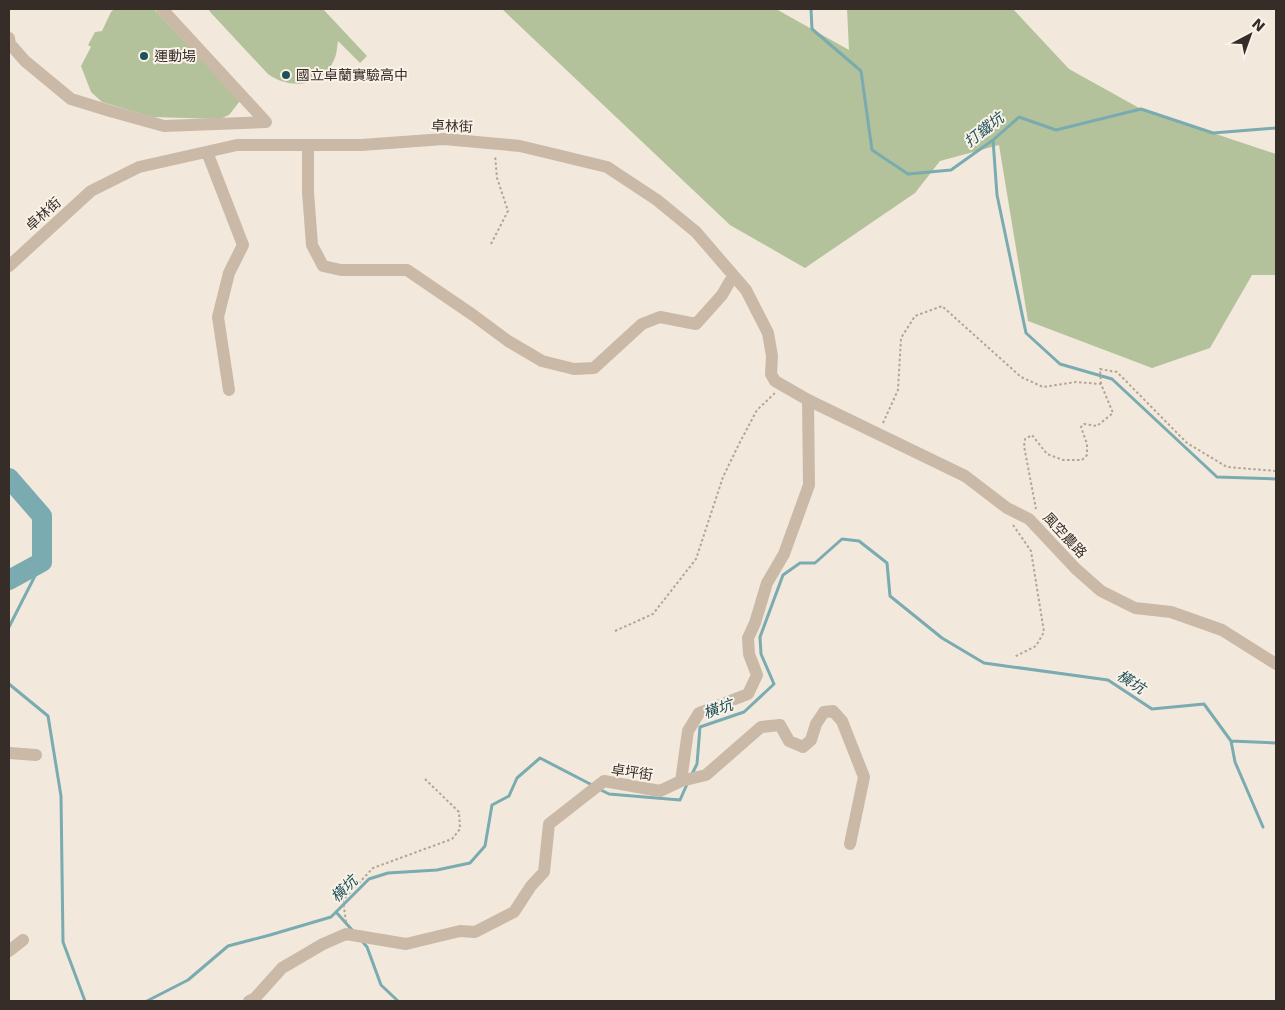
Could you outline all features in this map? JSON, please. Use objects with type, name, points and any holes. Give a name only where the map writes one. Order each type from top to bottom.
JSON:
[{"type":"street","points":[[9,38],[10,44],[25,61],[72,99],[164,126],[266,122],[162,9]]},
{"type":"street","name":"卓林街","points":[[9,266],[90,191],[139,168],[207,152],[237,146],[361,145],[444,139],[520,146],[607,167],[657,200],[696,232],[746,290],[768,332],[772,356],[772,374],[775,381],[782,385]]},
{"type":"street","points":[[308,145],[308,192],[312,245],[323,266],[341,270],[407,270],[508,341],[542,361],[574,369],[594,368],[642,324],[660,317],[696,324],[722,296],[733,276]]},
{"type":"street","points":[[207,152],[243,245],[229,273],[218,317],[229,390]]},
{"type":"street","points":[[681,780],[688,731],[699,713],[748,694],[757,675],[750,654],[748,638],[755,623],[767,583],[784,554],[809,485],[808,400],[782,385]]},
{"type":"street","name":"風空農路","points":[[808,400],[964,476],[1007,508],[1029,519],[1076,569],[1101,591],[1135,608],[1171,612],[1222,630],[1276,664]]},
{"type":"street","name":"卓坪街","points":[[346,934],[406,944],[460,931],[476,932],[514,912],[531,886],[544,872],[549,824],[604,781],[660,791],[681,780],[706,775],[761,727],[780,725],[789,741],[803,747],[811,740],[816,724],[824,712],[833,711],[842,721],[864,777],[850,844]]},
{"type":"street","points":[[9,753],[36,756]]},
{"type":"street","points":[[250,1001],[255,998],[282,968],[323,944],[346,934]]},
{"type":"street","points":[[9,951],[23,940]]},
{"type":"path","points":[[491,244],[508,211],[497,178],[494,143]]},
{"type":"path","points":[[878,434],[898,390],[902,338],[914,316],[942,306],[1021,377],[1043,387],[1076,382],[1101,384]]},
{"type":"path","points":[[1036,511],[1024,446],[1025,439],[1032,435],[1047,454],[1062,460],[1082,460],[1088,455],[1087,444],[1081,427],[1084,424],[1097,426],[1113,413],[1101,384],[1100,369],[1117,372],[1187,443],[1227,468],[1276,471]]},
{"type":"path","points":[[615,631],[653,614],[696,559],[723,477],[740,442],[757,410],[782,385]]},
{"type":"path","points":[[1007,508],[1014,528],[1031,551],[1044,632],[1036,646],[1014,658]]},
{"type":"path","points":[[346,934],[343,900],[373,868],[452,839],[460,829],[459,812],[425,779]]},
{"type":"green space","name":"運動場","points":[[114,9],[154,9],[240,101],[229,115],[220,119],[152,117],[102,102],[91,92],[81,66],[91,47],[88,45],[95,32],[102,31]]},
{"type":"green space","points":[[208,9],[323,9],[367,56],[360,63],[338,41],[334,60],[322,76],[314,81],[305,83],[295,84],[286,82],[268,74]]},
{"type":"green space","points":[[502,9],[776,9],[849,50],[847,9],[1013,9],[1069,69],[1141,109],[1276,154],[1276,275],[1252,275],[1210,348],[1152,368],[1028,321],[999,145],[940,161],[915,193],[805,268],[730,225]]},
{"type":"waterway","name":"打鐵坑","points":[[811,9],[812,29],[861,71],[872,150],[908,174],[951,170],[993,140],[1019,117],[1056,130],[1141,109],[1213,133],[1276,128]]},
{"type":"waterway","points":[[993,140],[997,195],[1026,333],[1060,364],[1112,379],[1217,477],[1276,479]]},
{"type":"waterway","points":[[9,478],[42,516],[42,562],[9,580]]},
{"type":"waterway","name":"橫坑","points":[[692,774],[697,764],[700,727],[744,712],[774,684],[761,654],[760,637],[783,575],[800,563],[815,563],[842,539],[859,541],[887,563],[890,596],[942,638],[984,663],[1108,680],[1152,709],[1204,704],[1231,741],[1276,743]]},
{"type":"waterway","name":"橫坑","points":[[9,627],[42,562]]},
{"type":"waterway","name":"橫坑","points":[[9,684],[48,716],[61,796],[63,942],[85,1001]]},
{"type":"waterway","points":[[1231,741],[1235,762],[1263,827]]},
{"type":"waterway","name":"橫坑","points":[[147,1001],[188,980],[228,946],[331,917],[369,879],[388,873],[437,870],[470,863],[485,846],[492,805],[509,796],[517,778],[540,758],[594,786]]},
{"type":"waterway","name":"橫坑","points":[[599,789],[609,794],[680,800],[688,782]]},
{"type":"waterway","points":[[336,912],[353,931]]},
{"type":"waterway","points":[[362,941],[367,947],[381,985],[398,1001]]},
{"type":"place","name":"運動場","points":[[144,56]]},
{"type":"place","name":"國立卓蘭實驗高中","points":[[286,75]]}]
